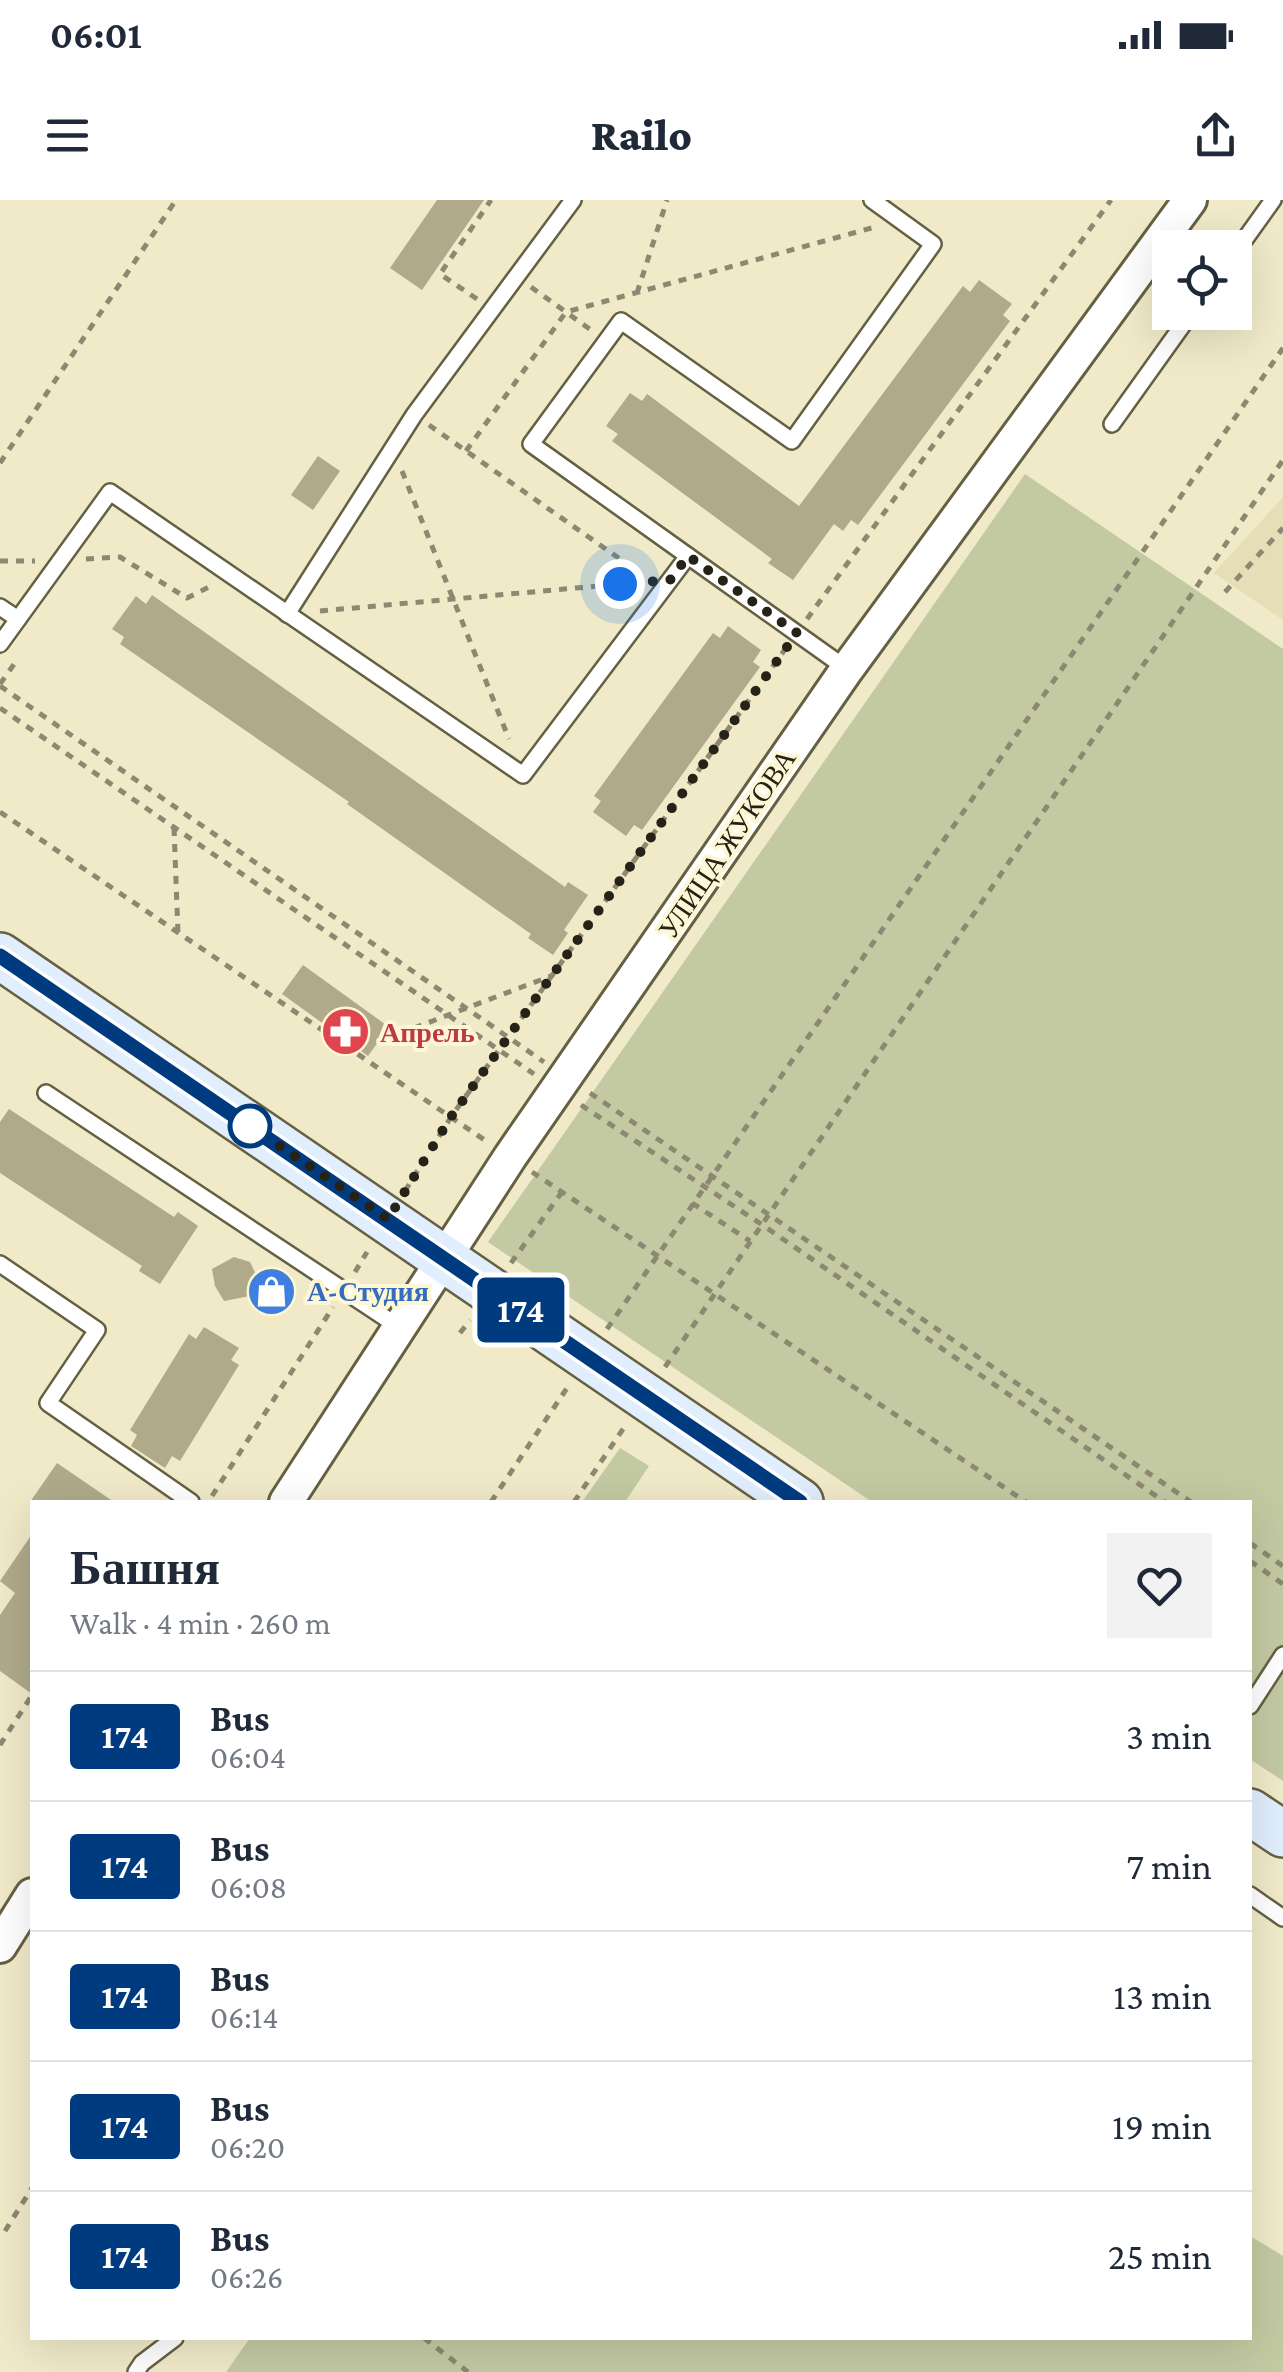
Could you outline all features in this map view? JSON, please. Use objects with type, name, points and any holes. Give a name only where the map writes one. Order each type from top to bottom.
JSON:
[{"type":"street","name":"УЛИЦА ЖУКОВА","points":[[287,1500],[444,1258],[847,669],[1190,200]]},
{"type":"street","points":[[0,956],[797,1500]]},
{"type":"street","points":[[1252,1813],[1283,1834]]},
{"type":"street","points":[[0,1946],[30,1898]]},
{"type":"lane","points":[[287,614],[414,415],[573,200]]},
{"type":"lane","points":[[847,669],[530,444],[622,321],[792,441],[933,244],[872,200]]},
{"type":"lane","points":[[1251,230],[1273,200]]},
{"type":"lane","points":[[1112,424],[1179,330]]},
{"type":"lane","points":[[0,644],[110,492],[523,775],[688,556]]},
{"type":"lane","points":[[0,607],[18,620]]},
{"type":"lane","points":[[46,1093],[400,1326]]},
{"type":"lane","points":[[0,1264],[97,1330],[48,1403],[189,1500]]},
{"type":"lane","points":[[1252,1703],[1283,1655]]},
{"type":"lane","points":[[1252,1896],[1283,1918]]},
{"type":"lane","points":[[136,2372],[171,2340]]},
{"type":"path","points":[[0,463],[176,200]]},
{"type":"path","points":[[491,200],[440,274],[492,309]]},
{"type":"path","points":[[637,292],[667,200]]},
{"type":"path","points":[[209,1500],[451,1117],[1110,200]]},
{"type":"path","points":[[466,452],[566,312],[900,220]]},
{"type":"path","points":[[516,277],[606,342]]},
{"type":"path","points":[[493,1500],[692,1203],[1283,348]]},
{"type":"path","points":[[414,415],[620,559],[620,584]]},
{"type":"path","points":[[393,449],[523,775]]},
{"type":"path","points":[[575,1500],[1283,460]]},
{"type":"path","points":[[1225,592],[1283,528]]},
{"type":"path","points":[[0,561],[120,558],[187,598],[231,576]]},
{"type":"path","points":[[287,614],[670,580]]},
{"type":"path","points":[[0,686],[566,1078],[1188,1500]]},
{"type":"path","points":[[174,828],[178,932]]},
{"type":"path","points":[[414,1028],[554,975]]},
{"type":"path","points":[[692,1203],[750,1241]]},
{"type":"path","points":[[1252,1544],[1283,1566]]},
{"type":"path","points":[[1252,1562],[1283,1584]]},
{"type":"path","points":[[0,1745],[30,1698]]},
{"type":"path","points":[[5,2231],[30,2191]]},
{"type":"path","points":[[427,2340],[468,2372]]},
{"type":"shaded area","points":[[1283,497],[1283,620],[1214,573]]},
{"type":"green space","points":[[1025,474],[1283,649],[1283,1781],[1252,1760],[1252,1500],[869,1500],[488,1242]]},
{"type":"green space","points":[[620,1448],[649,1466],[626,1500],[583,1500]]},
{"type":"green space","points":[[1252,2237],[1283,2256],[1283,2372],[226,2372],[249,2340],[1252,2340]]},
{"type":"building","points":[[437,200],[484,200],[422,290],[390,268]]},
{"type":"building","points":[[979,280],[1012,304],[1003,315],[1010,321],[858,525],[851,520],[843,531],[834,524],[793,580],[768,563],[772,559],[612,441],[618,434],[606,426],[630,393],[642,401],[647,394],[799,506],[963,286],[970,292]]},
{"type":"building","points":[[318,456],[340,471],[313,510],[291,495]]},
{"type":"building","points":[[152,595],[565,887],[568,882],[588,895],[564,930],[568,933],[553,955],[528,938],[531,934],[349,802],[120,644],[124,637],[112,629],[136,596],[146,604]]},
{"type":"building","points":[[728,626],[761,650],[753,662],[760,667],[642,830],[634,825],[626,836],[593,812],[601,801],[594,796],[713,633],[720,638]]},
{"type":"building","points":[[303,965],[389,1027],[368,1056],[282,994]]},
{"type":"building","points":[[9,1109],[174,1217],[178,1212],[198,1226],[160,1284],[139,1271],[142,1266],[0,1173],[0,1122]]},
{"type":"building","points":[[234,1257],[250,1262],[258,1279],[250,1296],[224,1301],[215,1286],[212,1269]]},
{"type":"building","points":[[204,1327],[239,1348],[231,1360],[239,1365],[180,1461],[172,1456],[165,1468],[131,1446],[137,1435],[130,1430],[189,1334],[196,1339]]},
{"type":"building","points":[[57,1463],[111,1500],[31,1500]]},
{"type":"building","points":[[30,1537],[30,1693],[0,1671],[0,1615],[15,1593],[0,1581]]},
{"type":"bus line","name":"174","points":[[0,956],[797,1500]]},
{"type":"place","name":"Апрель","points":[[345,1032]]},
{"type":"place","name":"А-Студия","points":[[272,1291]]},
{"type":"route","points":[[250,1126],[388,1219],[451,1117],[797,633],[688,556],[670,580],[620,584]]}]
